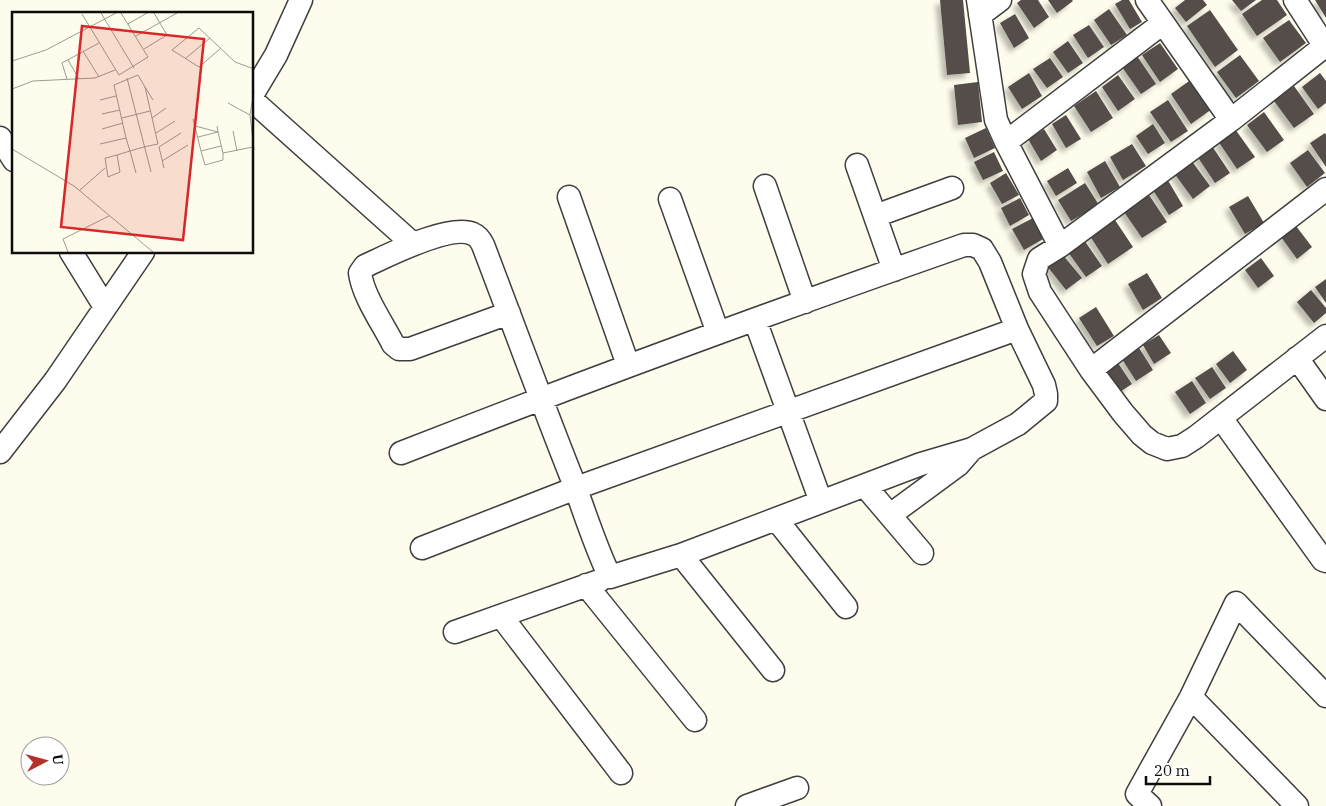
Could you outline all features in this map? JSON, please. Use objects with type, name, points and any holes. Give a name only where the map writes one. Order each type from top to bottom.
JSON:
[{"type":"street","points":[[254,92],[276,55],[301,0]]},
{"type":"street","points":[[1000,0],[979,8],[996,120],[1060,246]]},
{"type":"street","points":[[1147,0],[1231,120]]},
{"type":"street","points":[[1295,0],[1326,46],[1231,120],[1060,246],[1039,259],[1034,274],[1040,292],[1091,370],[1123,413],[1142,435],[1152,443],[1167,449],[1182,446],[1326,336]]},
{"type":"street","points":[[1006,142],[1163,23]]},
{"type":"street","points":[[254,102],[413,244]]},
{"type":"street","points":[[0,138],[12,157]]},
{"type":"street","points":[[857,165],[894,270]]},
{"type":"street","points":[[765,186],[805,302]]},
{"type":"street","points":[[875,216],[952,188]]},
{"type":"street","points":[[1091,370],[1326,190]]},
{"type":"street","points":[[569,197],[628,365]]},
{"type":"street","points":[[670,198],[718,333]]},
{"type":"street","points":[[509,313],[410,349],[401,350],[396,347],[367,295],[360,273],[366,266],[413,244],[458,232],[474,234],[483,245],[576,488],[594,543],[610,577]]},
{"type":"street","points":[[401,453],[628,365],[964,245],[973,245],[982,249],[990,262],[1017,329],[1044,385],[1046,401],[1018,424],[972,449],[921,464],[681,555],[586,585],[455,632]]},
{"type":"street","points":[[72,254],[105,307]]},
{"type":"street","points":[[0,452],[55,381],[142,254]]},
{"type":"street","points":[[755,320],[821,502]]},
{"type":"street","points":[[422,548],[576,488],[1017,329]]},
{"type":"street","points":[[1297,358],[1326,399]]},
{"type":"street","points":[[1220,418],[1323,560],[1326,561]]},
{"type":"street","points":[[890,515],[958,465],[972,449]]},
{"type":"street","points":[[865,486],[922,553]]},
{"type":"street","points":[[776,519],[846,607]]},
{"type":"street","points":[[681,555],[773,670]]},
{"type":"street","points":[[586,585],[695,720]]},
{"type":"street","points":[[1150,806],[1137,794],[1190,697],[1236,603],[1326,696]]},
{"type":"street","points":[[501,616],[621,773]]},
{"type":"street","points":[[1190,697],[1297,806]]},
{"type":"street","points":[[749,806],[796,788]]},
{"type":"building","points":[[940,0],[963,0],[970,73],[947,75]]},
{"type":"building","points":[[1021,0],[1038,0],[1049,17],[1034,28],[1017,3]]},
{"type":"building","points":[[1048,0],[1072,0],[1073,1],[1057,13]]},
{"type":"building","points":[[1122,0],[1129,0],[1142,22],[1130,29],[1115,4]]},
{"type":"building","points":[[1185,0],[1203,0],[1207,5],[1186,22],[1175,8]]},
{"type":"building","points":[[1232,0],[1256,0],[1241,11]]},
{"type":"building","points":[[1262,0],[1277,0],[1287,15],[1257,36],[1242,14]]},
{"type":"building","points":[[1315,0],[1326,0],[1326,18]]},
{"type":"building","points":[[1109,9],[1127,35],[1111,45],[1094,20]]},
{"type":"building","points":[[1210,10],[1238,50],[1215,67],[1187,26]]},
{"type":"building","points":[[1015,14],[1029,38],[1014,48],[1000,23]]},
{"type":"building","points":[[1289,20],[1306,43],[1280,62],[1263,38]]},
{"type":"building","points":[[1089,25],[1104,47],[1088,58],[1073,35]]},
{"type":"building","points":[[1068,41],[1083,63],[1068,73],[1053,52]]},
{"type":"building","points":[[1160,43],[1178,69],[1160,82],[1142,55]]},
{"type":"building","points":[[1240,55],[1259,81],[1236,98],[1217,72]]},
{"type":"building","points":[[1137,56],[1156,84],[1141,94],[1122,67]]},
{"type":"building","points":[[1050,58],[1063,77],[1047,88],[1033,69]]},
{"type":"building","points":[[1029,73],[1042,96],[1022,109],[1008,87]]},
{"type":"building","points":[[1320,73],[1326,81],[1326,103],[1318,109],[1302,87]]},
{"type":"building","points":[[1118,75],[1135,99],[1118,111],[1102,87]]},
{"type":"building","points":[[1192,79],[1212,109],[1191,124],[1171,94]]},
{"type":"building","points":[[978,82],[982,122],[958,125],[954,85]]},
{"type":"building","points":[[1294,86],[1314,114],[1294,128],[1274,101]]},
{"type":"building","points":[[1096,91],[1113,118],[1091,132],[1074,106]]},
{"type":"building","points":[[1168,100],[1188,131],[1171,142],[1150,112]]},
{"type":"building","points":[[1264,112],[1284,140],[1267,152],[1247,125]]},
{"type":"building","points":[[1066,115],[1081,139],[1066,148],[1052,124]]},
{"type":"building","points":[[1153,124],[1165,143],[1148,154],[1136,136]]},
{"type":"building","points":[[986,128],[995,148],[974,158],[965,138]]},
{"type":"building","points":[[1044,129],[1057,150],[1041,161],[1028,139]]},
{"type":"building","points":[[1235,129],[1255,157],[1237,169],[1218,141]]},
{"type":"building","points":[[1325,133],[1326,135],[1326,167],[1310,143]]},
{"type":"building","points":[[1132,144],[1146,166],[1123,180],[1110,157]]},
{"type":"building","points":[[1212,146],[1230,173],[1215,183],[1197,156]]},
{"type":"building","points":[[1308,150],[1325,173],[1307,187],[1290,163]]},
{"type":"building","points":[[994,152],[1003,171],[983,180],[974,162]]},
{"type":"building","points":[[1191,160],[1210,186],[1193,199],[1174,173]]},
{"type":"building","points":[[1105,161],[1120,187],[1101,198],[1087,172]]},
{"type":"building","points":[[1068,168],[1077,183],[1056,196],[1047,181]]},
{"type":"building","points":[[1006,173],[1019,195],[1002,204],[990,183]]},
{"type":"building","points":[[1166,177],[1183,206],[1169,215],[1151,187]]},
{"type":"building","points":[[1085,183],[1099,205],[1071,221],[1058,200]]},
{"type":"building","points":[[1147,192],[1167,222],[1142,238],[1122,209]]},
{"type":"building","points":[[1248,196],[1264,223],[1245,234],[1229,207]]},
{"type":"building","points":[[1020,198],[1029,215],[1010,226],[1001,208]]},
{"type":"building","points":[[1033,218],[1045,238],[1024,250],[1012,229]]},
{"type":"building","points":[[1115,220],[1133,247],[1108,264],[1090,236]]},
{"type":"building","points":[[1296,226],[1312,247],[1297,259],[1281,237]]},
{"type":"building","points":[[1084,240],[1102,266],[1086,277],[1068,252]]},
{"type":"building","points":[[1062,254],[1082,278],[1066,290],[1047,266]]},
{"type":"building","points":[[1261,258],[1274,276],[1258,288],[1245,270]]},
{"type":"building","points":[[1147,273],[1162,298],[1143,310],[1128,284]]},
{"type":"building","points":[[1326,279],[1326,303],[1315,287]]},
{"type":"building","points":[[1311,290],[1326,308],[1326,313],[1314,323],[1297,302]]},
{"type":"building","points":[[1096,307],[1114,336],[1097,346],[1079,318]]},
{"type":"building","points":[[1159,335],[1171,353],[1154,364],[1143,345]]},
{"type":"building","points":[[1139,348],[1153,370],[1136,381],[1122,359]]},
{"type":"building","points":[[1233,351],[1247,370],[1230,383],[1216,364]]},
{"type":"building","points":[[1118,363],[1132,384],[1115,395],[1102,375]]},
{"type":"building","points":[[1212,367],[1226,388],[1210,399],[1195,378]]},
{"type":"building","points":[[1192,381],[1206,403],[1190,414],[1175,392]]}]
